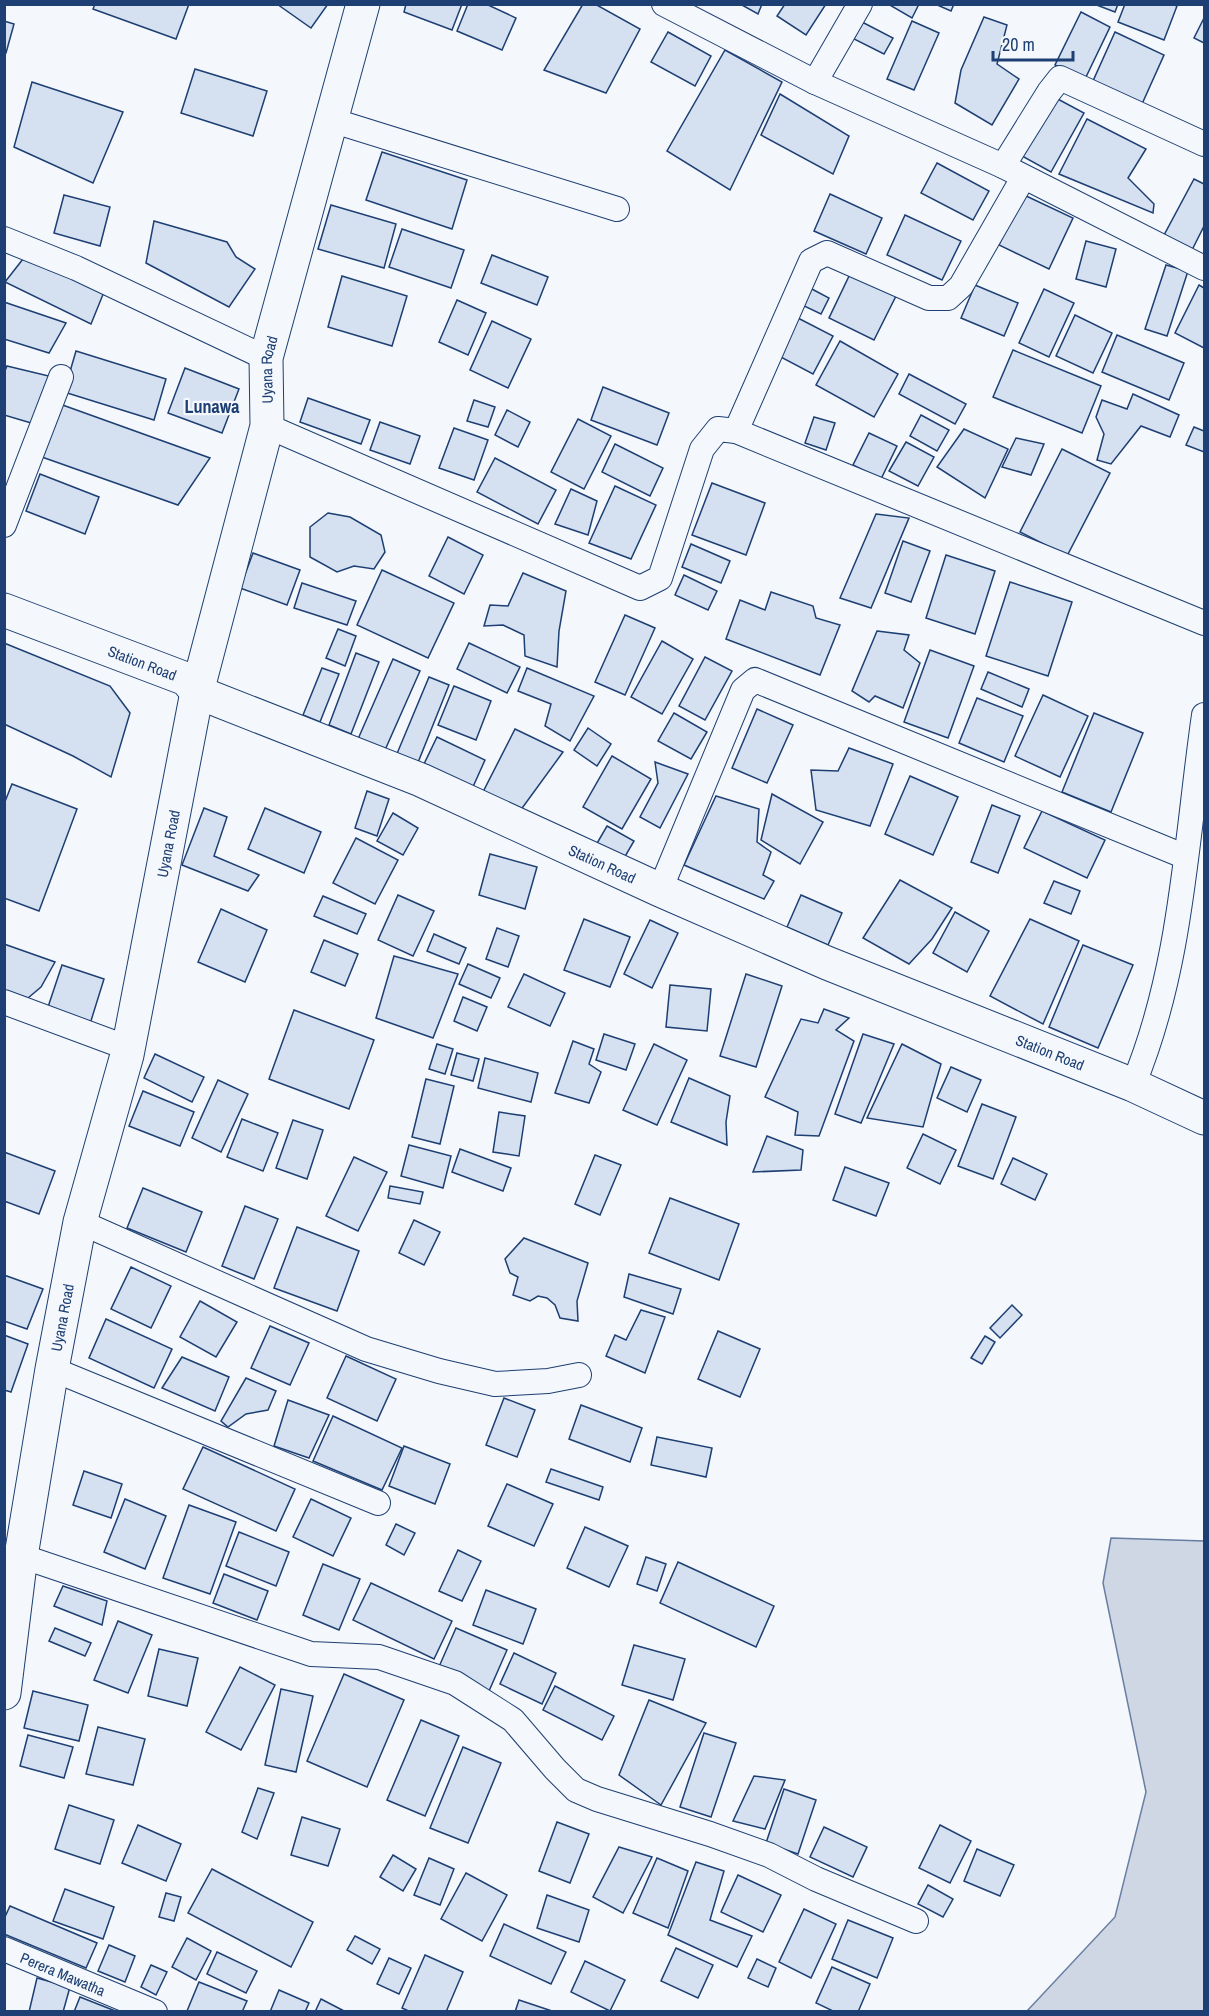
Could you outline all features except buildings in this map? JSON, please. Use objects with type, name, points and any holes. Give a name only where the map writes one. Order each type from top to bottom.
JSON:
[{"type":"street","name":"Uyana Road","points":[[4,1693],[10,1600],[21,1556],[52,1369],[80,1222],[127,1054],[197,692],[267,426],[266,358],[363,4]]},
{"type":"street","points":[[664,4],[815,82],[1013,172],[1204,268]]},
{"type":"street","points":[[815,82],[860,4]]},
{"type":"street","points":[[736,431],[810,261],[826,253],[929,298],[948,298],[961,286],[1049,92],[1060,78],[1204,144]]},
{"type":"street","points":[[331,120],[617,209]]},
{"type":"street","points":[[4,239],[76,268],[266,358]]},
{"type":"street","points":[[4,525],[62,377]]},
{"type":"street","points":[[267,426],[640,588],[660,578],[702,449],[718,429],[736,431],[1204,623]]},
{"type":"street","name":"Station Road","points":[[4,610],[186,679],[197,692],[421,780],[660,890],[827,963],[1133,1085],[1204,1118]]},
{"type":"street","points":[[660,890],[743,690],[755,680],[1186,857]]},
{"type":"street","points":[[1133,1085],[1146,1054],[1164,995],[1181,903],[1192,795],[1204,715]]},
{"type":"street","points":[[4,1002],[128,1048],[127,1054]]},
{"type":"street","points":[[80,1222],[366,1349],[439,1371],[495,1384],[548,1381],[579,1375]]},
{"type":"street","points":[[52,1369],[378,1503]]},
{"type":"street","points":[[21,1556],[310,1654],[379,1657],[455,1683],[513,1720],[576,1790],[597,1799],[769,1855],[816,1879],[916,1921]]},
{"type":"street","name":"Perera Mawatha","points":[[4,1949],[155,2012]]},
{"type":"shaded area","points":[[1111,1538],[1204,1541],[1204,2011],[1027,2011],[1115,1917],[1146,1792],[1103,1583]]},
{"type":"district","name":"Lunawa","points":[[212,406]]}]
